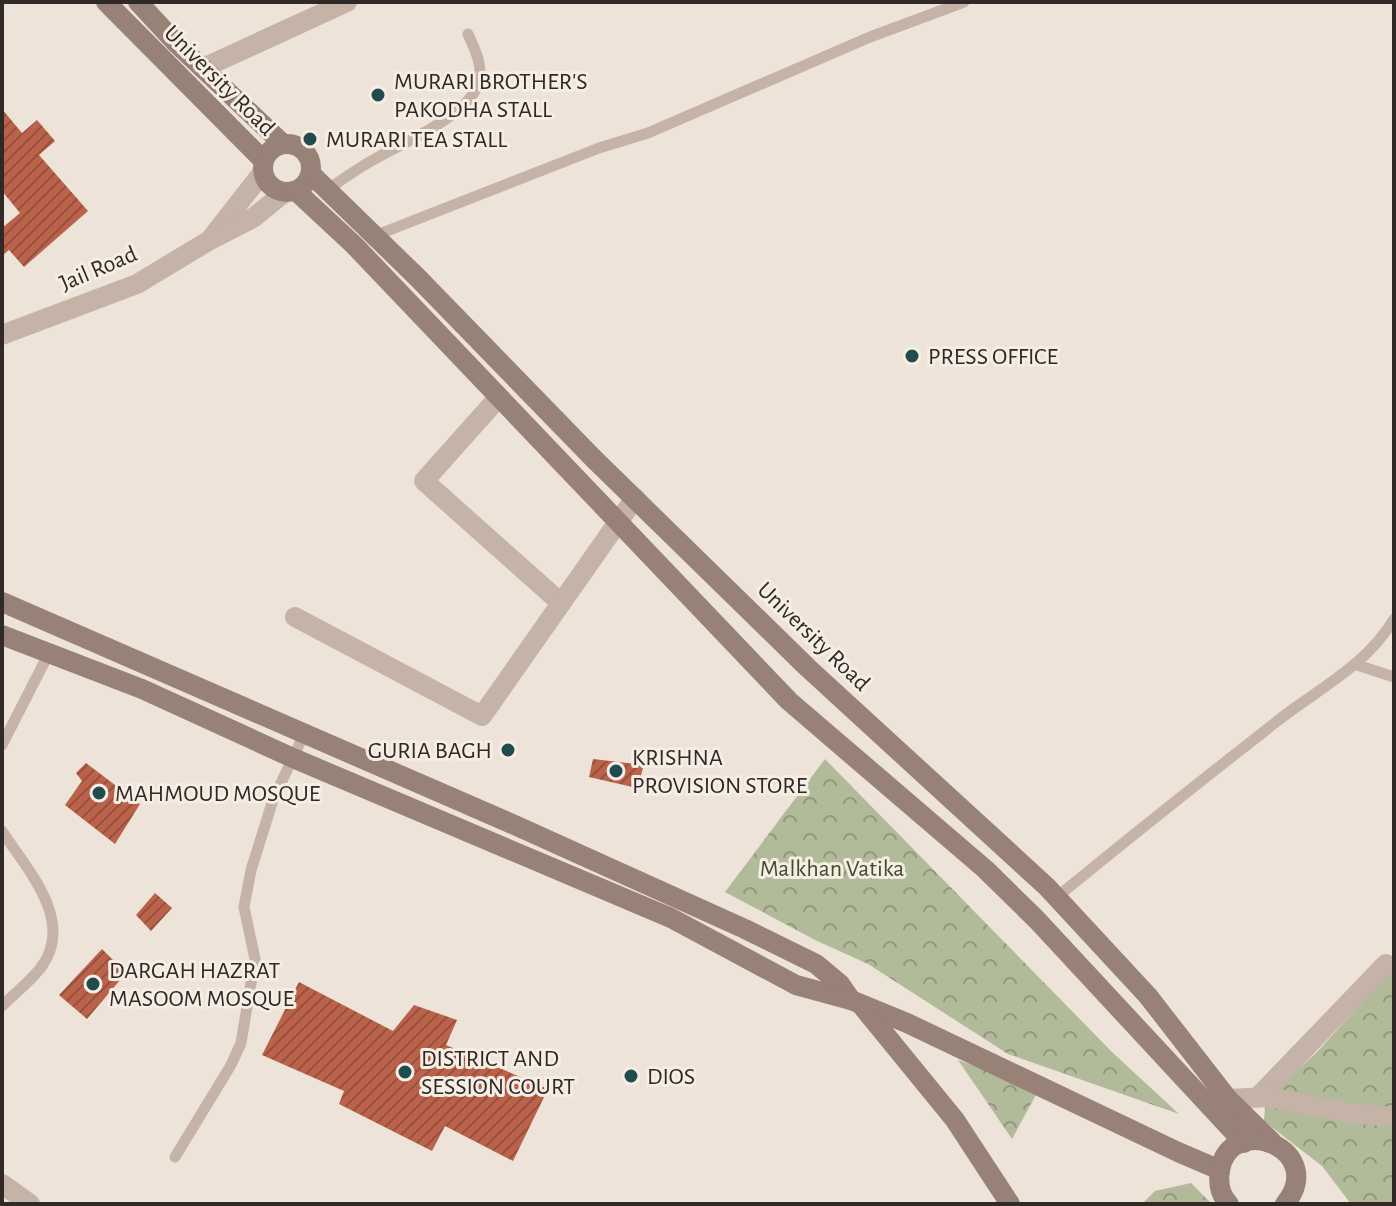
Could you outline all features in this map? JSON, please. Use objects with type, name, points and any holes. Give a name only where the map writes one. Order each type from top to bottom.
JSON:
[{"type":"main road","name":"University Road","points":[[106,2],[264,166]]},
{"type":"main road","name":"University Road","points":[[138,2],[282,143]]},
{"type":"main road","points":[[282,143],[304,150],[310,158],[311,174],[306,184],[291,191],[275,189],[267,182],[264,166],[271,150],[282,143]]},
{"type":"main road","name":"University Road","points":[[311,174],[808,668],[1057,897],[1148,996],[1228,1099],[1272,1142],[1290,1155],[1296,1174],[1293,1195],[1286,1203]]},
{"type":"main road","points":[[291,191],[354,245],[789,701],[1017,899],[1244,1143]]},
{"type":"main road","points":[[2,602],[510,823],[816,964],[840,984],[955,1120],[1010,1204]]},
{"type":"main road","points":[[2,635],[142,689],[293,758],[671,918],[796,985],[856,1003],[907,1023],[1220,1170]]},
{"type":"main road","points":[[1229,1204],[1218,1182],[1222,1162],[1235,1146],[1254,1139],[1272,1142]]},
{"type":"street","points":[[203,68],[347,2]]},
{"type":"street","name":"Jail Road","points":[[210,240],[264,166]]},
{"type":"street","name":"Jail Road","points":[[2,335],[137,284],[253,218],[291,191]]},
{"type":"street","points":[[498,398],[424,481],[561,603]]},
{"type":"street","points":[[295,617],[482,716],[635,498]]},
{"type":"street","points":[[1258,1097],[1386,964]]},
{"type":"street","points":[[1228,1099],[1258,1097],[1348,1113],[1394,1117]]},
{"type":"street","points":[[2,1184],[22,1202]]},
{"type":"lane","points":[[374,236],[599,148],[648,133],[870,37],[964,2]]},
{"type":"lane","points":[[327,190],[370,161],[447,119],[466,104],[478,86],[481,71],[468,34]]},
{"type":"lane","points":[[1057,897],[1283,716],[1357,665],[1382,638],[1394,619]]},
{"type":"lane","points":[[2,745],[48,655]]},
{"type":"lane","points":[[1357,665],[1394,677]]},
{"type":"lane","points":[[175,1157],[241,1043],[255,959],[244,907],[251,870],[273,800],[304,734]]},
{"type":"lane","points":[[2,831],[48,904],[53,935],[42,966],[2,1006]]},
{"type":"green space","name":"Malkhan Vatika","points":[[825,759],[1112,1052],[1179,1114],[1008,1054],[868,964],[725,892]]},
{"type":"green space","points":[[1394,971],[1394,1109],[1282,1096],[1279,1087],[1316,1053]]},
{"type":"green space","points":[[958,1060],[1039,1089],[1012,1139]]},
{"type":"green space","points":[[1265,1107],[1394,1126],[1394,1204],[1351,1204],[1322,1166],[1264,1121]]},
{"type":"green space","points":[[1191,1183],[1212,1204],[1142,1204],[1155,1191]]},
{"type":"building","points":[[2,109],[22,133],[37,120],[55,141],[39,155],[88,211],[24,267],[9,250],[2,256],[2,228],[20,213],[2,191]]},
{"type":"building","name":"KRISHNA PROVISION STORE","points":[[593,759],[644,765],[637,788],[589,777]]},
{"type":"building","name":"MAHMOUD MOSQUE","points":[[86,763],[140,804],[115,844],[65,805],[82,781],[76,773]]},
{"type":"building","points":[[155,893],[172,908],[151,931],[136,915]]},
{"type":"building","name":"DARGAH HAZRAT MASOOM MOSQUE","points":[[102,949],[126,973],[87,1019],[59,995]]},
{"type":"building","name":"DISTRICT AND SESSION COURT","points":[[299,982],[393,1031],[414,1005],[457,1020],[446,1045],[548,1089],[513,1161],[445,1126],[432,1151],[339,1104],[344,1091],[262,1055]]},
{"type":"place","name":"MURARI BROTHER'S PAKODHA STALL","points":[[378,95]]},
{"type":"place","name":"MURARI TEA STALL","points":[[310,139]]},
{"type":"place","name":"PRESS OFFICE","points":[[912,356]]},
{"type":"place","name":"GURIA BAGH","points":[[508,750]]},
{"type":"place","name":"KRISHNA PROVISION STORE","points":[[616,771]]},
{"type":"place","name":"MAHMOUD MOSQUE","points":[[99,793]]},
{"type":"place","name":"DARGAH HAZRAT MASOOM MOSQUE","points":[[93,984]]},
{"type":"place","name":"DISTRICT AND SESSION COURT","points":[[405,1072]]},
{"type":"place","name":"DIOS","points":[[631,1076]]}]
